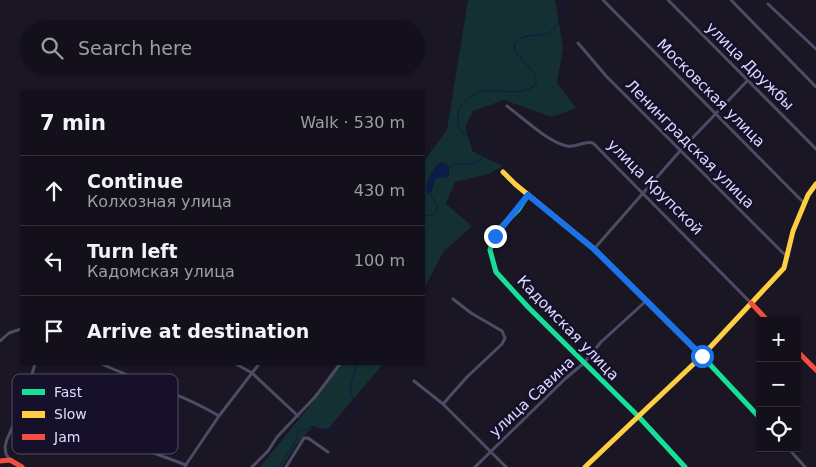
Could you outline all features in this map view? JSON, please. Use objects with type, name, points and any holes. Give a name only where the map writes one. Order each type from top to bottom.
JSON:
[{"type":"street","name":"Московская улица","points":[[603,0],[803,202]]},
{"type":"street","name":"улица Дружбы","points":[[668,0],[816,149]]},
{"type":"street","points":[[731,0],[816,88]]},
{"type":"street","points":[[768,4],[816,50]]},
{"type":"street","name":"Ленинградская улица","points":[[578,43],[607,77],[788,256]]},
{"type":"street","points":[[594,249],[680,150],[748,80]]},
{"type":"street","name":"улица Крупской","points":[[507,106],[547,136],[563,145],[573,146],[587,141],[593,143],[764,317]]},
{"type":"street","points":[[503,172],[594,249],[647,300],[756,414]]},
{"type":"street","points":[[585,467],[702,356],[784,268],[792,233],[800,216],[803,202],[808,191],[816,184]]},
{"type":"street","name":"Кадомская улица","points":[[528,195],[495,236],[490,250],[496,272],[528,307],[639,417],[685,467]]},
{"type":"street","points":[[443,404],[467,377],[502,344],[505,338],[502,331],[471,313],[453,299]]},
{"type":"street","name":"улица Савина","points":[[475,467],[566,378],[584,363],[601,342],[647,300]]},
{"type":"street","points":[[0,341],[9,333],[20,329]]},
{"type":"street","points":[[801,355],[816,370]]},
{"type":"street","points":[[104,365],[125,374]]},
{"type":"street","points":[[238,365],[252,373],[298,416]]},
{"type":"street","points":[[154,454],[185,466],[258,365]]},
{"type":"street","points":[[252,467],[315,397],[339,365]]},
{"type":"street","points":[[414,381],[443,404],[506,467]]},
{"type":"street","points":[[178,395],[220,416]]},
{"type":"street","points":[[12,430],[5,447],[6,454],[10,460],[22,467]]},
{"type":"street","points":[[286,467],[304,438],[308,438],[328,452]]},
{"type":"street","points":[[792,452],[805,467]]},
{"type":"street","points":[[0,461],[10,460]]},
{"type":"green space","points":[[468,0],[555,0],[563,48],[557,83],[576,108],[552,117],[504,100],[473,111],[465,127],[473,152],[503,166],[489,174],[455,182],[446,204],[472,226],[443,252],[425,287],[425,160],[447,130]]},
{"type":"green space","points":[[339,365],[382,365],[328,429],[312,427],[296,445],[282,467],[260,467],[308,408]]},
{"type":"water","points":[[443,162],[449,165],[449,175],[436,178],[431,193],[427,194],[426,191],[431,173],[439,163]]},
{"type":"waterway","points":[[450,167],[456,163],[472,164],[491,149],[489,142],[470,137],[460,129],[458,124],[459,113],[468,98],[478,92],[517,92],[530,89],[536,85],[536,76],[515,51],[514,43],[525,37],[550,32],[561,15],[564,0]]},
{"type":"waterway","points":[[425,216],[433,215],[438,208],[430,194]]},
{"type":"waterway","points":[[327,430],[356,411],[351,388],[357,365]]},
{"type":"waterway","points":[[279,467],[297,439],[298,432],[312,426],[329,432],[336,431],[342,435]]},
{"type":"traffic: fast","points":[[528,195],[518,210],[499,229],[493,241],[490,250],[496,272],[528,307],[639,417],[685,467]]},
{"type":"traffic: fast","points":[[650,304],[756,414]]},
{"type":"traffic: slow","points":[[503,172],[594,249],[650,304]]},
{"type":"traffic: slow","points":[[585,467],[702,356],[784,268],[793,231],[808,195],[816,184]]},
{"type":"traffic: jam","points":[[751,303],[764,317]]},
{"type":"traffic: jam","points":[[801,355],[816,370]]},
{"type":"traffic: jam","points":[[0,461],[10,460],[22,467]]},
{"type":"route","points":[[495,236],[518,210],[528,195],[594,249],[702,356]]}]
